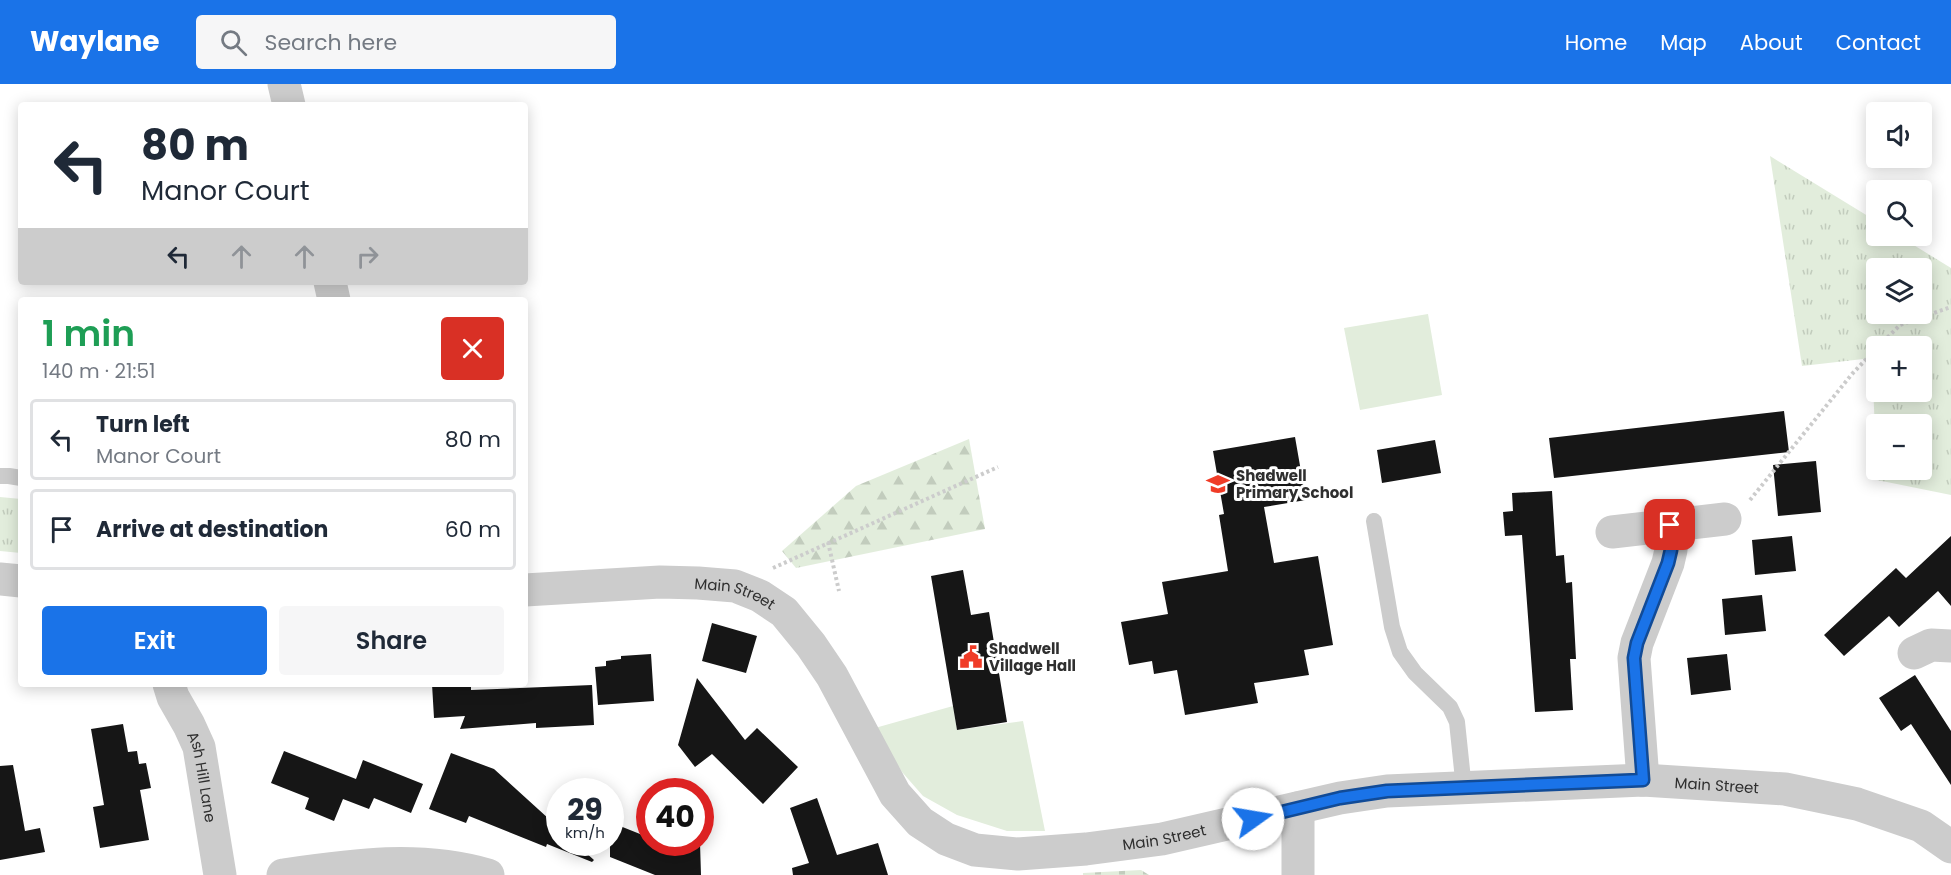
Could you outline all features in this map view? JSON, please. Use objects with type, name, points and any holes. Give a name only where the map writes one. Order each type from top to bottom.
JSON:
[{"type":"street","points":[[284,84],[288,102]]},
{"type":"street","points":[[1612,532],[1725,519]]},
{"type":"street","points":[[1643,780],[1634,658],[1637,643],[1668,563],[1671,550],[1670,525]]},
{"type":"street","points":[[0,579],[18,581]]},
{"type":"street","name":"Main Street","points":[[528,590],[660,582],[735,586],[760,596],[784,612],[811,645],[831,676],[895,794],[920,822],[946,839],[1018,865],[1086,849],[1162,839],[1340,798],[1387,791],[1643,780],[1785,789],[1847,802],[1921,826],[1951,847]]},
{"type":"street","points":[[1914,653],[1931,645],[1951,646]]},
{"type":"street","name":"Ash Hill Lane","points":[[170,687],[199,747],[219,875]]},
{"type":"street","points":[[1298,808],[1298,875]]},
{"type":"street","points":[[283,875],[357,864],[413,862],[469,869],[488,875]]},
{"type":"lane","points":[[0,477],[18,478]]},
{"type":"lane","points":[[1374,521],[1392,627],[1400,652],[1415,673],[1450,707],[1457,722],[1464,789]]},
{"type":"path","points":[[1889,336],[1900,325],[1951,307]]},
{"type":"path","points":[[1725,519],[1745,505],[1766,482],[1844,382],[1866,360]]},
{"type":"path","points":[[735,586],[998,467]]},
{"type":"path","points":[[828,542],[839,591]]},
{"type":"green space","points":[[1770,156],[1866,215],[1866,246],[1915,246],[1951,268],[1951,495],[1877,480],[1932,480],[1932,414],[1874,414],[1874,402],[1932,402],[1932,336],[1866,336],[1866,359],[1802,366]]},
{"type":"green space","points":[[1428,314],[1442,395],[1360,410],[1344,328]]},
{"type":"green space","points":[[969,439],[985,529],[796,568],[782,551],[856,486]]},
{"type":"green space","points":[[0,497],[18,499],[18,553],[0,551]]},
{"type":"green space","points":[[953,706],[957,730],[1023,721],[1045,831],[1007,831],[957,815],[923,796],[902,772],[875,728]]},
{"type":"green space","points":[[1141,870],[1149,875],[1083,875],[1083,873]]},
{"type":"building","points":[[1784,411],[1789,452],[1554,478],[1549,438]]},
{"type":"building","points":[[1295,437],[1306,500],[1264,507],[1274,563],[1318,556],[1333,645],[1304,650],[1309,675],[1254,683],[1258,703],[1185,715],[1177,670],[1154,674],[1152,661],[1129,665],[1121,622],[1168,614],[1162,582],[1228,571],[1219,515],[1224,514],[1213,451]]},
{"type":"building","points":[[1435,440],[1441,473],[1382,483],[1377,450]]},
{"type":"building","points":[[1816,461],[1821,512],[1778,516],[1773,465]]},
{"type":"building","points":[[1552,491],[1556,556],[1564,555],[1566,583],[1572,582],[1576,659],[1570,659],[1573,710],[1535,712],[1522,535],[1505,536],[1503,512],[1513,511],[1512,493]]},
{"type":"building","points":[[1792,536],[1796,571],[1755,575],[1752,540]]},
{"type":"building","points":[[1951,536],[1951,606],[1938,591],[1899,627],[1889,616],[1844,656],[1824,635],[1896,568],[1906,578]]},
{"type":"building","name":"Shadwell Village Hall","points":[[963,570],[971,615],[989,612],[1007,722],[957,730],[931,576]]},
{"type":"building","points":[[1762,595],[1766,631],[1725,635],[1722,599]]},
{"type":"building","points":[[712,623],[757,636],[746,673],[702,661]]},
{"type":"building","points":[[651,654],[654,701],[598,705],[595,667],[606,666],[606,661],[621,659],[621,656]]},
{"type":"building","points":[[1727,654],[1731,690],[1691,695],[1687,658]]},
{"type":"building","points":[[1915,675],[1951,731],[1951,785],[1911,724],[1901,731],[1879,698]]},
{"type":"building","points":[[697,678],[745,740],[757,728],[798,767],[763,804],[712,754],[695,767],[678,745]]},
{"type":"building","points":[[592,685],[594,725],[536,728],[536,723],[460,729],[465,716],[434,718],[432,687],[471,687],[471,690]]},
{"type":"building","points":[[123,724],[128,752],[137,751],[139,764],[146,763],[151,788],[140,790],[149,840],[100,848],[93,807],[104,805],[91,729]]},
{"type":"building","points":[[284,751],[356,779],[363,760],[423,784],[411,813],[374,798],[369,809],[343,799],[334,821],[305,809],[309,798],[271,783]]},
{"type":"building","points":[[451,753],[494,769],[546,816],[546,847],[469,816],[466,823],[429,809]]},
{"type":"building","points":[[13,765],[25,831],[40,828],[45,852],[0,860],[0,766]]},
{"type":"building","points":[[817,798],[837,855],[878,843],[888,875],[793,875],[792,868],[809,863],[790,808]]},
{"type":"building","points":[[624,828],[636,832],[636,856],[700,856],[701,875],[655,875],[610,857],[624,856]]},
{"type":"building","points":[[577,856],[590,856],[594,860],[592,862]]},
{"type":"place","name":"Shadwell Primary School","points":[[1218,484]]},
{"type":"place","name":"Shadwell Village Hall","points":[[971,657]]},
{"type":"route","points":[[1253,819],[1340,798],[1387,791],[1643,780],[1634,658],[1637,643],[1668,563],[1672,539],[1670,525]]}]
